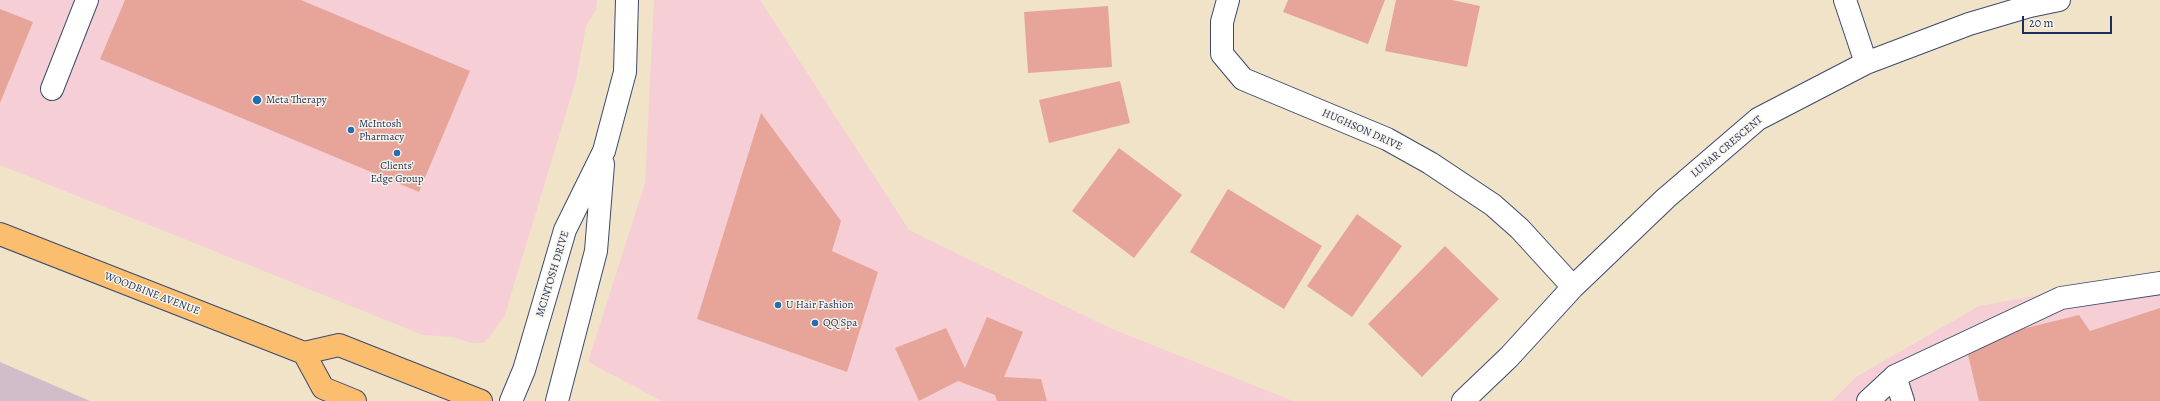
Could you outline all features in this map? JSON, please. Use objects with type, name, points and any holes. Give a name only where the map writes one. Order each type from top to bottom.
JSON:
[{"type":"main road","name":"WOODBINE AVENUE","points":[[0,234],[304,353]]},
{"type":"main road","points":[[355,401],[323,388],[304,353],[339,344],[481,401]]},
{"type":"street","points":[[52,89],[87,0]]},
{"type":"street","name":"MCINTOSH DRIVE","points":[[557,401],[596,251],[604,151],[625,72],[627,0]]},
{"type":"street","name":"HUGHSON DRIVE","points":[[1228,0],[1222,22],[1222,54],[1243,79],[1387,139],[1430,162],[1493,205],[1520,229],[1573,287]]},
{"type":"street","points":[[1845,0],[1866,63]]},
{"type":"street","name":"LUNAR CRESCENT","points":[[1463,401],[1509,357],[1573,287],[1666,198],[1758,119],[1866,63],[1968,24],[2030,6],[2059,0]]},
{"type":"street","name":"MCINTOSH DRIVE","points":[[511,401],[524,370],[565,230],[604,151]]},
{"type":"street","points":[[1868,401],[1894,376],[2061,298],[2160,283]]},
{"type":"street","points":[[1894,376],[1903,401]]},
{"type":"shaded area","points":[[0,0],[597,0],[596,10],[586,26],[576,80],[504,318],[484,343],[471,343],[452,337],[423,335],[0,165]]},
{"type":"shaded area","points":[[654,0],[760,0],[909,230],[1110,328],[1293,401],[662,401],[588,362],[645,183]]},
{"type":"shaded area","points":[[2160,273],[2160,401],[1832,401],[1856,377],[1979,306]]},
{"type":"shaded area","points":[[0,362],[90,401],[0,401]]},
{"type":"building","points":[[125,0],[301,0],[470,71],[419,192],[100,59]]},
{"type":"building","points":[[1288,0],[1385,0],[1368,44],[1283,12]]},
{"type":"building","points":[[1396,0],[1452,0],[1480,6],[1467,67],[1385,51]]},
{"type":"building","points":[[1108,6],[1112,67],[1028,73],[1024,12]]},
{"type":"building","points":[[0,9],[33,22],[0,103]]},
{"type":"building","points":[[1120,81],[1130,123],[1049,143],[1039,100]]},
{"type":"building","points":[[761,113],[841,221],[832,251],[878,272],[847,372],[697,319]]},
{"type":"building","points":[[1119,148],[1182,195],[1134,258],[1072,211]]},
{"type":"building","points":[[1228,189],[1322,246],[1284,309],[1190,252]]},
{"type":"building","points":[[1357,214],[1402,246],[1352,317],[1307,286]]},
{"type":"building","points":[[1445,246],[1499,299],[1422,377],[1368,324]]},
{"type":"building","points":[[2160,308],[2160,401],[1979,401],[1968,355],[2010,332],[2079,315],[2090,331]]},
{"type":"building","points":[[987,317],[1023,332],[1004,377],[1041,379],[1047,401],[997,401],[995,395],[958,381],[919,401],[895,348],[946,328],[965,368]]},
{"type":"place","name":"Meta Therapy","points":[[257,100]]},
{"type":"place","name":"McIntosh Pharmacy","points":[[351,130]]},
{"type":"place","name":"Clients’ Edge Group","points":[[397,153]]},
{"type":"place","name":"U Hair Fashion","points":[[778,305]]},
{"type":"place","name":"QQ Spa","points":[[815,323]]}]
